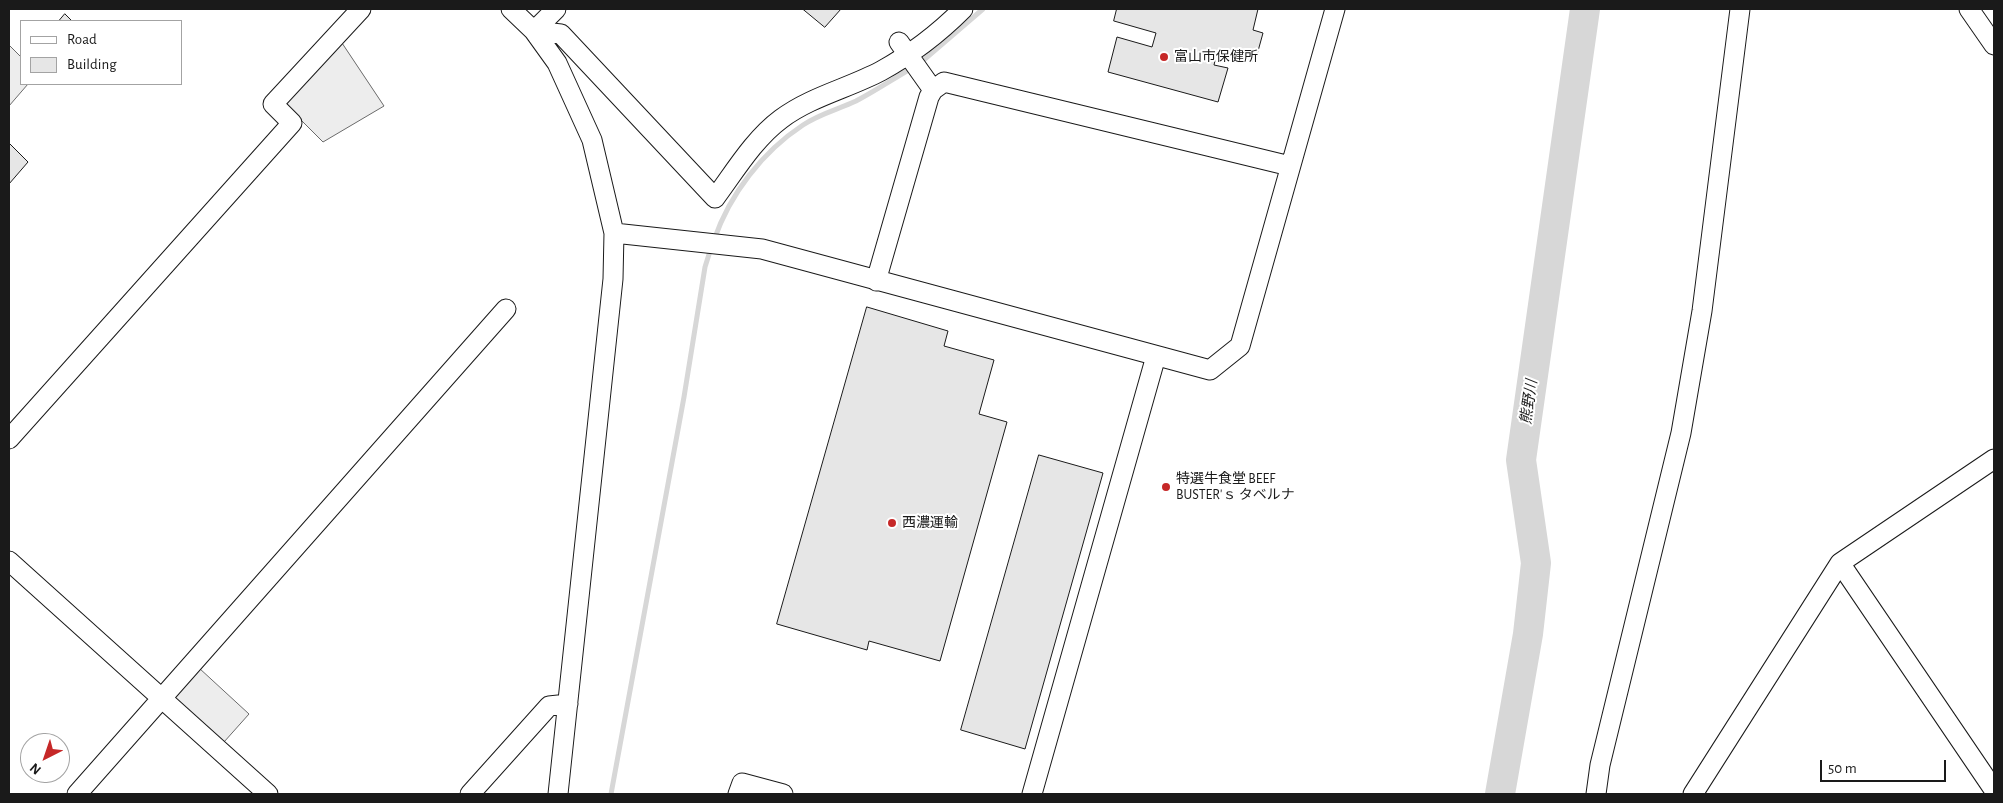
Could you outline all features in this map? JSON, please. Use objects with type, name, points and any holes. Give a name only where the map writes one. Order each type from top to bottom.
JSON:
[{"type":"street","points":[[9,439],[292,123],[273,104],[361,9]]},
{"type":"street","points":[[511,9],[534,31],[557,63],[592,140],[614,232],[613,279],[558,794]]},
{"type":"street","points":[[534,31],[556,9]]},
{"type":"street","points":[[534,31],[561,34],[715,198],[754,146],[781,119],[818,99],[881,70],[902,48],[930,37],[963,9]]},
{"type":"street","points":[[614,232],[762,249],[1210,370],[1240,346],[1335,9]]},
{"type":"street","points":[[1596,794],[1600,765],[1681,433],[1702,311],[1740,9]]},
{"type":"street","points":[[1970,9],[1994,45]]},
{"type":"street","points":[[902,48],[933,90]]},
{"type":"street","points":[[876,281],[933,90],[944,82],[1290,166]]},
{"type":"street","points":[[77,794],[163,700],[506,309]]},
{"type":"street","points":[[1032,794],[1156,356]]},
{"type":"street","points":[[1693,794],[1840,563],[1994,458]]},
{"type":"street","points":[[9,562],[268,794]]},
{"type":"street","points":[[1840,563],[1994,790]]},
{"type":"street","points":[[470,794],[548,706],[568,704]]},
{"type":"street","points":[[740,788],[783,794]]},
{"type":"shaded area","points":[[340,40],[384,106],[323,142],[282,101]]},
{"type":"shaded area","points":[[9,45],[20,56],[20,85],[27,85],[9,106]]},
{"type":"shaded area","points":[[199,668],[249,714],[224,742],[172,696]]},
{"type":"building","points":[[803,9],[841,9],[825,27]]},
{"type":"building","name":"富山市保健所","points":[[1117,9],[1258,9],[1253,30],[1263,33],[1255,62],[1217,52],[1214,65],[1228,68],[1218,102],[1108,72],[1117,37],[1152,47],[1156,33],[1114,21]]},
{"type":"building","points":[[65,14],[71,20],[60,20]]},
{"type":"building","points":[[9,143],[28,162],[9,184]]},
{"type":"building","name":"西濃運輸","points":[[867,307],[948,331],[944,346],[994,360],[979,414],[1007,422],[940,661],[869,641],[867,650],[777,624]]},
{"type":"building","points":[[1039,455],[1103,473],[1025,749],[961,730]]},
{"type":"waterway","points":[[919,64],[983,9]]},
{"type":"waterway","name":"熊野川","points":[[1500,794],[1528,634],[1536,563],[1521,460],[1585,9]]},
{"type":"waterway","points":[[714,240],[738,191],[749,175],[774,148],[809,121],[856,101],[912,68]]},
{"type":"waterway","points":[[611,794],[684,397],[705,267],[711,248]]},
{"type":"place","name":"富山市保健所","points":[[1164,57]]},
{"type":"place","name":"特選牛食堂 BEEF BUSTER'ｓ タベルナ","points":[[1166,487]]},
{"type":"place","name":"西濃運輸","points":[[892,523]]}]
